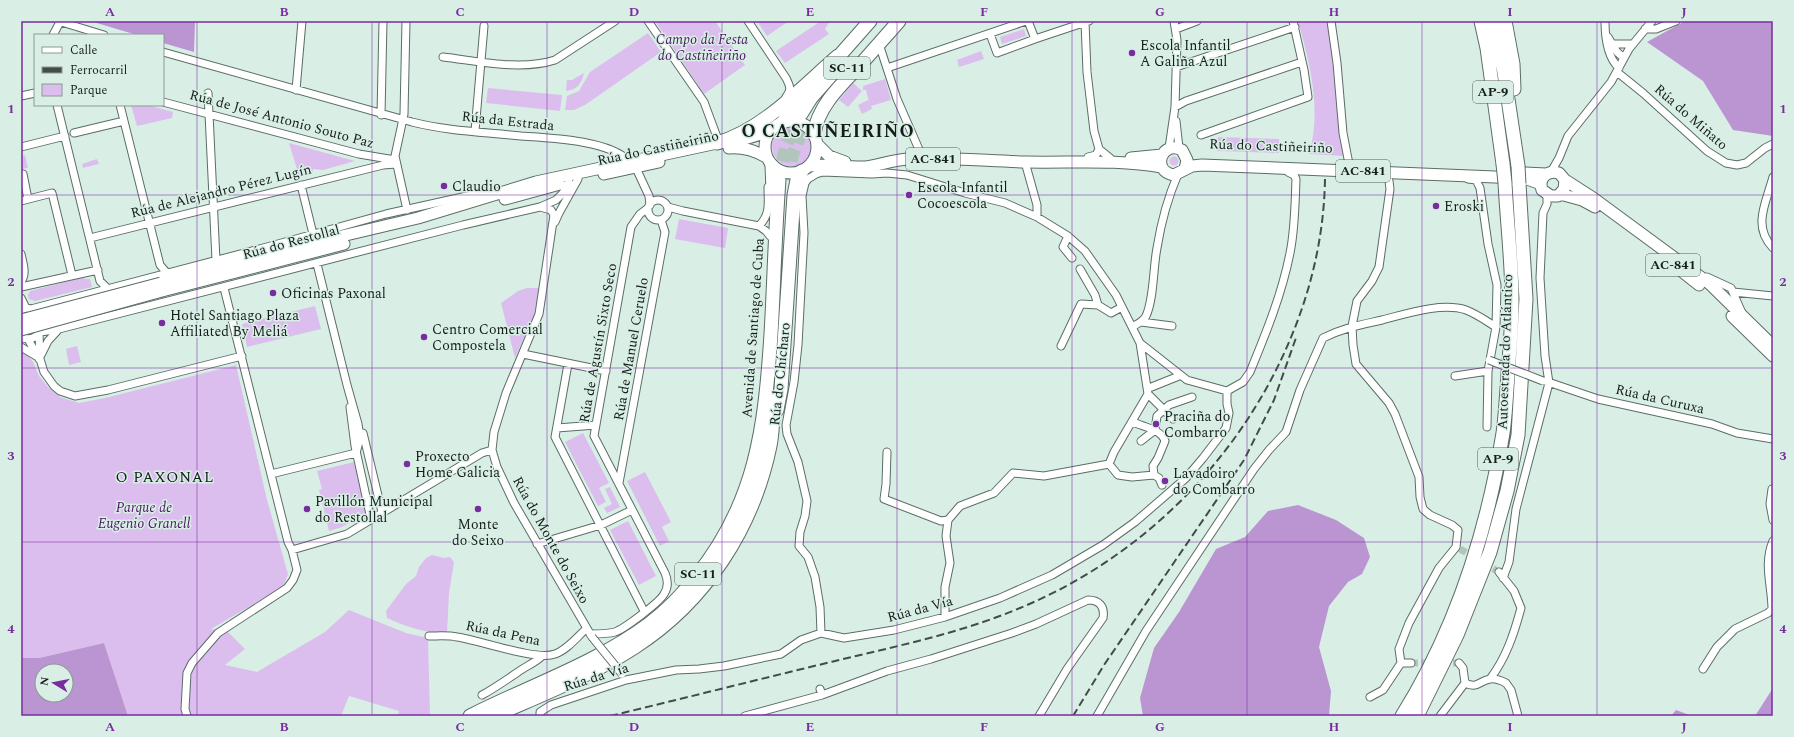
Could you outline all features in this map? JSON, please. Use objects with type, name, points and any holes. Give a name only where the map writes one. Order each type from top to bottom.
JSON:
[{"type":"highway","name":"SC-11","points":[[838,56],[870,21]]},
{"type":"highway","name":"SC-11","points":[[880,21],[827,78],[805,115],[889,21]]},
{"type":"highway","points":[[816,139],[815,124],[824,107],[837,90],[899,21]]},
{"type":"highway","name":"Autoestrada do Atlántico","points":[[1402,716],[1415,695],[1443,638],[1462,593],[1476,550],[1492,488],[1503,432],[1512,300],[1497,180],[1503,164],[1487,48],[1481,21]]},
{"type":"highway","name":"Autoestrada do Atlántico","points":[[1417,716],[1457,635],[1490,552],[1507,491],[1518,435],[1526,299],[1518,164],[1504,72],[1493,21]]},
{"type":"highway","points":[[1505,21],[1513,64],[1518,164]]},
{"type":"highway","points":[[717,143],[754,126],[786,102],[838,56]]},
{"type":"highway","points":[[782,122],[838,56]]},
{"type":"highway","points":[[762,427],[761,388],[770,236],[769,161]]},
{"type":"highway","points":[[771,445],[781,389],[794,195],[797,180],[805,173]]},
{"type":"highway","name":"Avenida de Santiago de Cuba","points":[[470,716],[571,675],[634,648],[680,612],[698,593],[719,567],[738,537],[750,513],[760,486],[771,445],[783,181],[767,397],[762,427],[749,483],[728,530],[711,560],[676,599],[650,623],[571,675],[494,716]]},
{"type":"main road","name":"Rúa do Castiñeiriño","points":[[574,180],[717,143],[738,141],[771,131],[782,122],[793,120],[803,123],[834,158],[849,163],[901,155],[921,154],[1110,158],[1174,152],[1234,162],[1350,164],[1552,177]]},
{"type":"main road","points":[[769,161],[765,143],[771,131]]},
{"type":"main road","points":[[805,173],[814,159],[816,139]]},
{"type":"main road","name":"Rúa do Castiñeiriño","points":[[633,164],[741,147],[756,152],[786,173],[805,173],[824,164],[856,167],[908,159],[1117,163],[1164,170],[1182,171],[1198,165],[1449,175],[1497,180],[1552,177]]},
{"type":"main road","points":[[1164,170],[1160,159],[1174,152],[1188,160],[1182,171]]},
{"type":"main road","points":[[1012,156],[1030,161],[1060,157]]},
{"type":"main road","name":"Rúa do Restollal","points":[[21,320],[282,251],[311,240],[340,237],[418,218],[536,182],[633,164]]},
{"type":"main road","points":[[1546,201],[1542,190],[1552,177],[1565,186],[1559,195]]},
{"type":"main road","name":"AC-841","points":[[1552,177],[1593,198],[1683,268],[1706,290],[1773,346]]},
{"type":"main road","name":"Rúa do Restollal","points":[[21,330],[163,282],[404,228],[574,180]]},
{"type":"main road","name":"AC-841","points":[[1546,201],[1551,196],[1559,195],[1574,197],[1592,204],[1683,268],[1717,289],[1729,299],[1741,319],[1773,356]]},
{"type":"street","points":[[53,34],[59,21],[101,34]]},
{"type":"street","points":[[296,90],[302,21]]},
{"type":"street","points":[[381,115],[383,21]]},
{"type":"street","points":[[406,21],[404,114],[401,120],[396,162],[407,210]]},
{"type":"street","points":[[443,57],[518,65],[545,63],[555,60],[615,21]]},
{"type":"street","points":[[648,21],[704,102],[717,137],[717,143]]},
{"type":"street","points":[[748,21],[786,78],[793,86],[797,87],[807,83]]},
{"type":"street","points":[[887,68],[1027,21],[1035,39]]},
{"type":"street","points":[[1174,21],[1176,29],[1174,152]]},
{"type":"street","points":[[1176,29],[1197,21]]},
{"type":"street","points":[[1331,21],[1338,63],[1343,133],[1350,164]]},
{"type":"street","points":[[1605,21],[1606,35],[1611,56],[1618,70]]},
{"type":"street","points":[[1552,177],[1557,168],[1559,158],[1568,136],[1611,82],[1633,44],[1652,21]]},
{"type":"street","points":[[1645,29],[1656,29],[1676,21]]},
{"type":"street","points":[[990,34],[997,53],[1087,22],[1087,72],[1094,131],[1099,149],[1110,158]]},
{"type":"street","points":[[1176,67],[1294,24],[1308,97],[1201,135]]},
{"type":"street","points":[[475,131],[484,26]]},
{"type":"street","points":[[1606,35],[1624,58]]},
{"type":"street","points":[[879,44],[897,99],[921,154]]},
{"type":"street","points":[[1612,44],[1633,44]]},
{"type":"street","name":"Rúa da Estrada","points":[[164,52],[401,120],[436,127],[587,143],[624,155],[633,164]]},
{"type":"street","points":[[1175,107],[1186,101],[1302,62]]},
{"type":"street","name":"Rúa do Miñato","points":[[1618,70],[1707,151],[1726,163],[1737,165],[1746,164],[1765,148],[1773,144]]},
{"type":"street","points":[[754,126],[759,118],[790,92],[786,78]]},
{"type":"street","points":[[21,96],[34,92]]},
{"type":"street","points":[[208,93],[216,260]]},
{"type":"street","name":"Rúa de José Antonio Souto Paz","points":[[164,102],[209,113],[362,156],[396,162]]},
{"type":"street","points":[[56,106],[98,270],[100,280],[97,291]]},
{"type":"street","points":[[120,106],[163,282]]},
{"type":"street","points":[[74,133],[124,121]]},
{"type":"street","points":[[21,147],[65,136]]},
{"type":"street","points":[[1088,157],[1096,155],[1099,149]]},
{"type":"street","points":[[362,156],[375,167]]},
{"type":"street","points":[[359,171],[364,165],[362,156]]},
{"type":"street","points":[[759,226],[766,218],[768,213],[769,161]]},
{"type":"street","points":[[1030,161],[1029,173],[1037,205],[1037,217]]},
{"type":"street","name":"Rúa de Alejandro Pérez Lugín","points":[[90,238],[213,206],[396,162]]},
{"type":"street","points":[[633,164],[649,196],[651,204],[651,217]]},
{"type":"street","points":[[1164,170],[1172,187]]},
{"type":"street","points":[[1132,327],[1146,317],[1157,248],[1172,187],[1182,171]]},
{"type":"street","points":[[1140,343],[1186,380],[1227,391],[1243,382],[1250,372],[1278,300],[1290,252],[1294,220],[1296,179],[1294,175],[1288,172]]},
{"type":"street","points":[[1296,179],[1307,172]]},
{"type":"street","points":[[805,173],[887,173],[908,175],[965,193],[1005,203],[1037,217],[1068,236],[1085,251],[1116,295],[1140,343],[1148,391],[1173,419]]},
{"type":"street","name":"Rúa do Chícharo","points":[[805,173],[802,196],[804,233],[798,345],[794,382],[786,425],[787,434],[798,462],[807,501],[805,516],[800,532],[799,546],[808,557],[815,577],[820,607],[821,633]]},
{"type":"street","points":[[23,174],[25,200],[52,193],[72,275]]},
{"type":"street","points":[[1386,175],[1390,189]]},
{"type":"street","points":[[1449,175],[1454,178],[1497,180]]},
{"type":"street","points":[[1370,697],[1383,690],[1401,663],[1400,648],[1409,623],[1439,568],[1458,548],[1458,530],[1452,525],[1430,515],[1423,509],[1420,497],[1419,477],[1395,414],[1389,403],[1356,364],[1352,326],[1357,301],[1372,281],[1379,267],[1390,189],[1396,176]]},
{"type":"street","points":[[1773,178],[1760,221],[1763,236],[1773,248]]},
{"type":"street","name":"Rúa do Restollal","points":[[25,338],[540,207],[556,200],[574,180]]},
{"type":"street","name":"Rúa do Monte do Seixo","points":[[551,240],[559,212],[574,180]]},
{"type":"street","points":[[1476,180],[1480,191],[1488,244],[1497,285],[1496,327],[1488,371],[1487,426]]},
{"type":"street","points":[[1480,191],[1482,186],[1497,180]]},
{"type":"street","name":"Rúa do Restollal","points":[[282,251],[293,240],[311,240],[386,214],[458,199],[515,184],[536,182]]},
{"type":"street","points":[[301,185],[311,240]]},
{"type":"street","points":[[651,204],[664,201],[668,207],[683,211],[759,226],[770,236]]},
{"type":"street","points":[[1465,683],[1476,686],[1490,679],[1497,670],[1511,643],[1521,608],[1514,591],[1501,575],[1509,562],[1516,509],[1546,382],[1540,278],[1542,228],[1546,201]]},
{"type":"street","name":"Rúa de Agustín Sixto Seco","points":[[644,611],[654,605],[663,596],[666,587],[666,575],[594,436],[631,227],[640,214],[651,204]]},
{"type":"street","name":"Rúa do Monte do Seixo","points":[[540,207],[551,210],[554,213],[539,314],[506,393],[496,423],[492,450],[502,479],[537,544],[589,634],[624,677]]},
{"type":"street","points":[[664,217],[668,207]]},
{"type":"street","points":[[636,219],[651,217],[655,220],[683,211]]},
{"type":"street","name":"Rúa de Manuel Ceruelo","points":[[619,483],[665,232],[664,217]]},
{"type":"street","name":"Rúa do Restollal","points":[[26,309],[107,288],[163,282],[216,260],[293,240],[311,240],[381,220]]},
{"type":"street","name":"Rúa do Restollal","points":[[328,235],[340,237]]},
{"type":"street","points":[[1068,236],[1063,247],[1072,258]]},
{"type":"street","points":[[21,254],[24,277],[21,282]]},
{"type":"street","points":[[317,264],[358,424],[360,438],[356,453]]},
{"type":"street","points":[[1080,269],[1095,295],[1098,305]]},
{"type":"street","points":[[21,287],[98,270]]},
{"type":"street","points":[[100,280],[107,288]]},
{"type":"street","points":[[187,716],[185,709],[189,668],[218,633],[289,585],[297,570],[224,288]]},
{"type":"street","points":[[1729,299],[1773,296]]},
{"type":"street","points":[[21,298],[26,309],[39,314],[42,318],[43,322],[40,333],[40,359],[44,372],[54,386],[68,395],[75,396],[108,390],[242,356]]},
{"type":"street","points":[[1062,346],[1081,304],[1098,305],[1111,313],[1122,307]]},
{"type":"street","points":[[1097,716],[1137,645],[1195,556],[1258,464],[1286,432],[1300,390],[1323,338],[1340,329],[1408,312],[1452,308],[1465,310],[1496,327]]},
{"type":"street","points":[[1141,322],[1172,326]]},
{"type":"street","points":[[40,359],[48,341],[59,329]]},
{"type":"street","points":[[25,338],[40,359]]},
{"type":"street","points":[[21,347],[40,359]]},
{"type":"street","points":[[523,354],[606,371]]},
{"type":"street","name":"Rúa da Curuxa","points":[[1489,360],[1546,382],[1598,399],[1712,424],[1736,433],[1773,439]]},
{"type":"street","points":[[568,364],[555,437],[644,611],[615,632],[589,634]]},
{"type":"street","points":[[1455,376],[1488,371]]},
{"type":"street","points":[[1109,464],[1114,452],[1133,422],[1148,391],[1180,376]]},
{"type":"street","points":[[347,385],[356,453],[371,519]]},
{"type":"street","name":"Rúa da Vía","points":[[540,716],[540,712],[551,705],[624,677],[676,670],[699,670],[781,654],[801,640],[808,642],[821,633],[844,638],[861,637],[894,630],[945,617],[1000,598],[1052,574],[1102,545],[1136,522],[1186,478],[1226,428],[1228,420],[1227,391]]},
{"type":"street","points":[[1141,441],[1155,430],[1157,416],[1169,405],[1192,397]]},
{"type":"street","points":[[1133,422],[1155,430],[1164,436],[1165,441],[1153,466],[1154,476]]},
{"type":"street","points":[[358,424],[362,429],[382,512]]},
{"type":"street","points":[[556,428],[596,425]]},
{"type":"street","points":[[292,550],[347,534],[482,453],[492,450]]},
{"type":"street","points":[[887,452],[884,498],[941,521],[948,520]]},
{"type":"street","points":[[271,474],[356,453]]},
{"type":"street","points":[[945,617],[945,587],[950,563],[946,536],[948,520],[960,506],[973,499],[994,493],[1013,473],[1044,476],[1109,464]]},
{"type":"street","points":[[1109,464],[1118,475],[1132,477],[1154,476],[1159,478],[1162,485]]},
{"type":"street","points":[[1772,489],[1770,504],[1773,520]]},
{"type":"street","points":[[537,544],[601,525],[632,510]]},
{"type":"street","points":[[1703,669],[1717,648],[1735,629],[1768,613],[1772,609],[1768,566],[1769,550],[1773,541]]},
{"type":"street","points":[[745,716],[886,671],[1012,634],[1088,600],[1094,600],[1104,608],[1103,618],[1067,669],[1039,716]]},
{"type":"street","name":"Rúa da Pena","points":[[429,636],[456,637],[506,650],[542,656],[554,655],[589,634]]},
{"type":"street","points":[[482,695],[502,684],[518,671],[537,661],[542,656]]},
{"type":"street","points":[[1401,663],[1411,663]]},
{"type":"street","points":[[1440,716],[1465,683],[1463,668],[1459,663]]},
{"type":"street","points":[[1490,679],[1506,683],[1511,690],[1518,716]]},
{"type":"green space","name":"Campo da Festa do Castiñeiriño","points":[[655,21],[715,21],[745,65],[704,94]]},
{"type":"green space","points":[[757,21],[789,21],[767,36]]},
{"type":"green space","points":[[821,21],[830,21],[825,29],[829,34],[785,63],[776,51]]},
{"type":"green space","points":[[1298,21],[1328,21],[1341,139],[1345,156],[1309,154],[1313,137],[1314,121],[1313,87],[1307,54]]},
{"type":"green space","points":[[1024,29],[1026,36],[1002,44],[1000,37]]},
{"type":"green space","points":[[648,33],[661,52],[585,105],[574,110],[565,110],[567,96],[579,91],[590,72]]},
{"type":"green space","points":[[981,51],[984,59],[959,67],[957,60]]},
{"type":"green space","points":[[584,73],[582,80],[576,88],[566,91],[567,80],[572,80]]},
{"type":"green space","points":[[885,79],[891,100],[871,106],[872,109],[862,114],[858,105],[868,100],[869,102],[866,90],[863,90],[863,86]]},
{"type":"green space","points":[[853,83],[862,91],[848,107],[839,100]]},
{"type":"green space","points":[[488,88],[562,95],[560,111],[486,103]]},
{"type":"green space","points":[[131,106],[151,106],[173,112],[172,118],[137,126]]},
{"type":"green space","points":[[796,126],[803,129],[809,135],[812,146],[811,154],[803,163],[796,166],[788,166],[781,163],[773,154],[772,142],[775,135],[784,127]]},
{"type":"green space","points":[[1218,137],[1279,139],[1279,153],[1217,151]]},
{"type":"green space","points":[[289,143],[355,161],[323,170],[313,169],[312,173],[299,176]]},
{"type":"green space","points":[[25,155],[28,168],[21,169],[21,156]]},
{"type":"green space","points":[[1174,156],[1179,161],[1174,166],[1169,161]]},
{"type":"green space","points":[[97,159],[99,164],[83,168],[82,164]]},
{"type":"green space","points":[[413,211],[414,214],[383,222],[382,217]]},
{"type":"green space","points":[[679,219],[728,228],[725,248],[675,239]]},
{"type":"green space","points":[[84,277],[85,279],[90,279],[92,287],[35,301],[29,299],[28,295],[30,291]]},
{"type":"green space","points":[[527,288],[539,288],[534,315],[515,358],[501,303],[518,291]]},
{"type":"green space","points":[[315,306],[321,329],[247,347],[242,324]]},
{"type":"green space","points":[[77,346],[81,362],[69,365],[66,349]]},
{"type":"green space","name":"Parque de Eugenio Granell","points":[[21,352],[26,353],[33,362],[39,376],[49,388],[60,397],[79,403],[109,397],[236,365],[267,500],[288,574],[283,587],[211,629],[227,631],[245,649],[225,665],[257,672],[325,632],[349,610],[406,633],[428,638],[430,716],[398,716],[399,711],[349,696],[341,716],[128,716],[104,643],[39,658],[21,658]]},
{"type":"green space","points":[[583,433],[609,483],[599,488],[606,502],[598,506],[565,442]]},
{"type":"green space","points":[[354,462],[367,512],[342,527],[329,531],[319,490],[322,489],[317,471]]},
{"type":"green space","points":[[645,472],[671,522],[662,527],[669,541],[660,546],[627,481]]},
{"type":"green space","points":[[610,487],[620,507],[607,513],[604,508],[612,504],[605,489]]},
{"type":"green space","points":[[628,521],[656,576],[639,585],[610,530]]},
{"type":"green space","points":[[432,555],[444,558],[450,557],[454,562],[449,593],[447,634],[416,629],[387,618],[386,611],[406,584],[416,576],[419,567],[426,558]]},
{"type":"shaded area","points":[[90,21],[195,21],[194,52],[164,43],[164,34],[134,34]]},
{"type":"shaded area","points":[[1685,21],[1773,21],[1773,136],[1733,130],[1703,81],[1647,42]]},
{"type":"shaded area","points":[[1298,505],[1336,520],[1364,538],[1370,557],[1362,574],[1348,582],[1329,606],[1319,647],[1331,691],[1329,716],[1143,716],[1140,698],[1154,648],[1179,612],[1216,549],[1245,537],[1268,511]]},
{"type":"shaded area","points":[[104,643],[128,716],[21,716],[21,658],[39,658]]},
{"type":"shaded area","points":[[1773,688],[1773,716],[1755,716]]},
{"type":"shaded area","points":[[1676,710],[1692,716],[1671,716]]},
{"type":"tunnel","points":[[779,180],[786,145],[801,114]]},
{"type":"tunnel","points":[[787,180],[792,156],[803,128]]},
{"type":"tunnel","points":[[1460,549],[1475,558]]},
{"type":"tunnel","points":[[1484,563],[1499,572]]},
{"type":"tunnel","points":[[1411,663],[1459,663]]},
{"type":"railway","points":[[610,716],[905,644],[975,625],[1020,608],[1058,590],[1095,569],[1129,546],[1161,519],[1191,490],[1219,459],[1244,425],[1266,389],[1290,339],[1309,287],[1324,206],[1325,178]]},
{"type":"railway","points":[[1073,716],[1104,665],[1244,460],[1274,400],[1297,335]]},
{"type":"place","name":"Escola Infantil A Galiña Azul","points":[[1132,53]]},
{"type":"place","name":"Claudio","points":[[444,186]]},
{"type":"place","name":"Escola Infantil Cocoescola","points":[[909,195]]},
{"type":"place","name":"Eroski","points":[[1436,206]]},
{"type":"place","name":"Oficinas Paxonal","points":[[273,293]]},
{"type":"place","name":"Hotel Santiago Plaza Affiliated By Meliá","points":[[162,323]]},
{"type":"place","name":"Centro Comercial Compostela","points":[[424,337]]},
{"type":"place","name":"Praciña do Combarro","points":[[1156,424]]},
{"type":"place","name":"Proxecto Home Galicia","points":[[407,464]]},
{"type":"place","name":"Lavadoiro do Combarro","points":[[1165,481]]},
{"type":"place","name":"Pavillón Municipal do Restollal","points":[[307,509]]},
{"type":"place","name":"Monte do Seixo","points":[[478,509]]},
{"type":"district","name":"O CASTIÑEIRIÑO","points":[[828,131]]},
{"type":"district","name":"O PAXONAL","points":[[165,477]]}]
